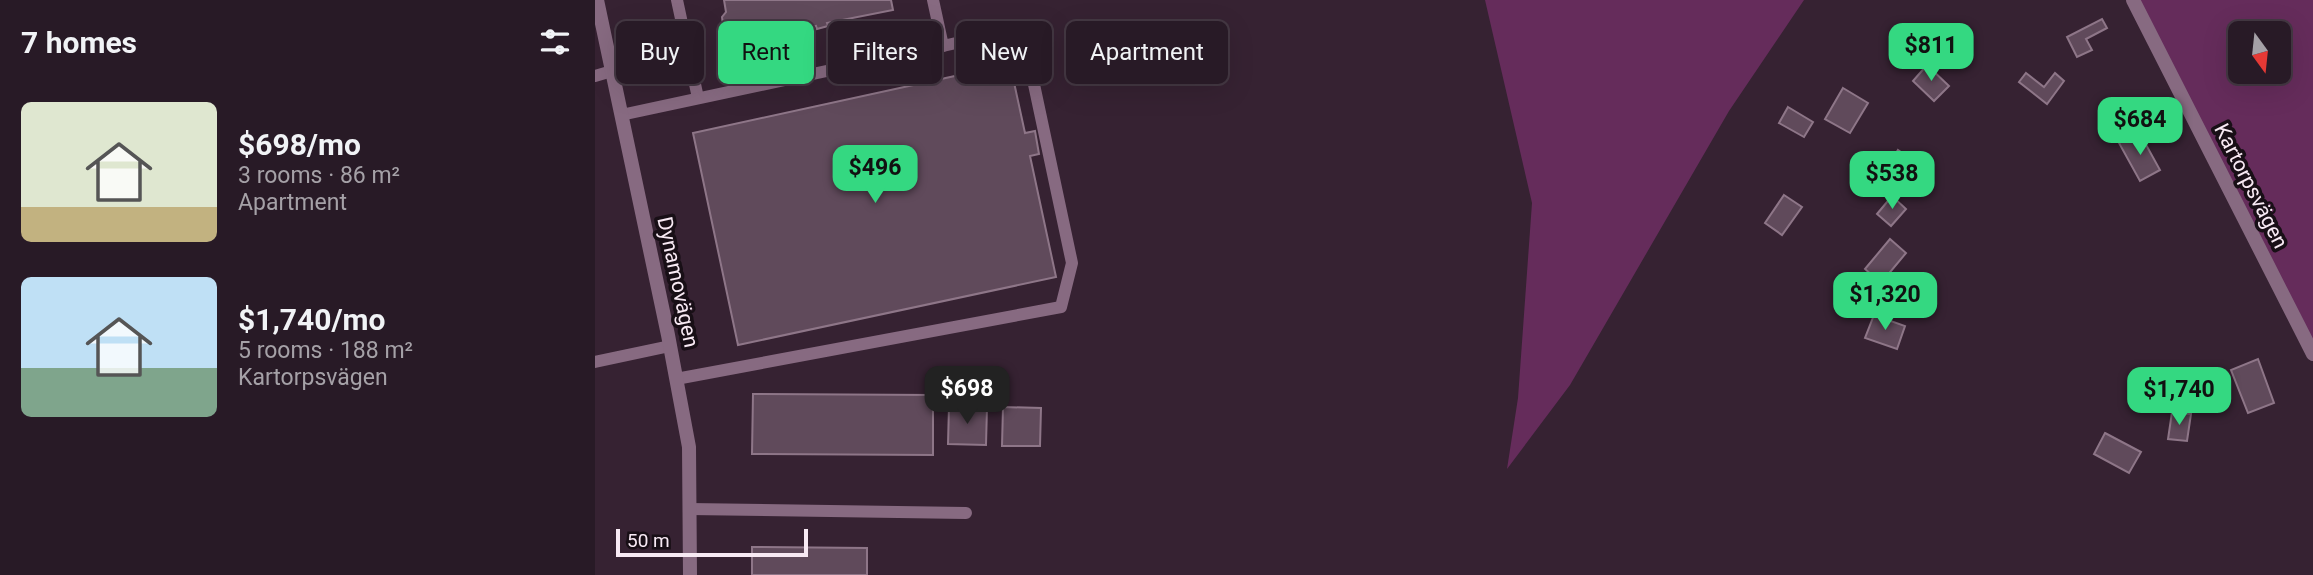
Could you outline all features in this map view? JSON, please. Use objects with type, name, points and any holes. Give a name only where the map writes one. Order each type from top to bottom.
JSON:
[{"type":"street","name":"Dynamovägen","points":[[597,0],[670,346],[688,447],[690,575]]},
{"type":"street","name":"Kartorpsvägen","points":[[2133,0],[2313,354]]},
{"type":"lane","points":[[677,0],[698,98]]},
{"type":"lane","points":[[933,0],[943,46]]},
{"type":"lane","points":[[621,114],[1022,28],[1072,263],[1061,307],[676,379]]},
{"type":"lane","points":[[595,76],[612,71]]},
{"type":"lane","points":[[595,362],[670,346]]},
{"type":"lane","points":[[689,509],[966,513]]},
{"type":"shaded area","points":[[1485,0],[1804,0],[1729,111],[1570,385],[1507,469],[1518,398],[1532,203]]},
{"type":"shaded area","points":[[2139,0],[2313,0],[2313,347]]},
{"type":"building","points":[[724,0],[891,0],[893,10],[828,21],[828,26],[817,29],[814,21],[722,21],[726,12]]},
{"type":"building","points":[[2102,19],[2107,28],[2086,39],[2092,50],[2077,57],[2067,37]]},
{"type":"building","points":[[1927,65],[1949,86],[1934,101],[1913,81]]},
{"type":"building","points":[[2026,73],[2044,87],[2055,73],[2064,81],[2047,104],[2019,82]]},
{"type":"building","points":[[956,76],[956,84],[1014,84],[1025,133],[1035,131],[1039,154],[1030,156],[1056,277],[738,345],[693,133],[918,84],[942,84],[942,79]]},
{"type":"building","points":[[1843,88],[1868,103],[1850,133],[1825,119]]},
{"type":"building","points":[[1788,107],[1813,122],[1804,137],[1779,123]]},
{"type":"building","points":[[2139,132],[2160,170],[2140,181],[2119,143]]},
{"type":"building","points":[[1898,150],[1925,168],[1909,192],[1894,182],[1901,172],[1889,164]]},
{"type":"building","points":[[1784,195],[1802,207],[1782,235],[1765,223]]},
{"type":"building","points":[[1892,196],[1906,209],[1891,226],[1877,214]]},
{"type":"building","points":[[1890,239],[1906,253],[1881,283],[1865,269]]},
{"type":"building","points":[[1874,315],[1905,326],[1897,349],[1865,338]]},
{"type":"building","points":[[2258,359],[2274,403],[2248,413],[2231,370]]},
{"type":"building","points":[[753,394],[933,395],[933,455],[752,454]]},
{"type":"building","points":[[949,406],[987,407],[986,445],[948,444]]},
{"type":"building","points":[[1003,407],[1041,408],[1040,446],[1002,446]]},
{"type":"building","points":[[2172,412],[2191,414],[2187,441],[2168,439]]},
{"type":"building","points":[[2105,433],[2141,452],[2129,473],[2094,454]]},
{"type":"building","points":[[752,547],[867,548],[867,575],[752,575]]}]
